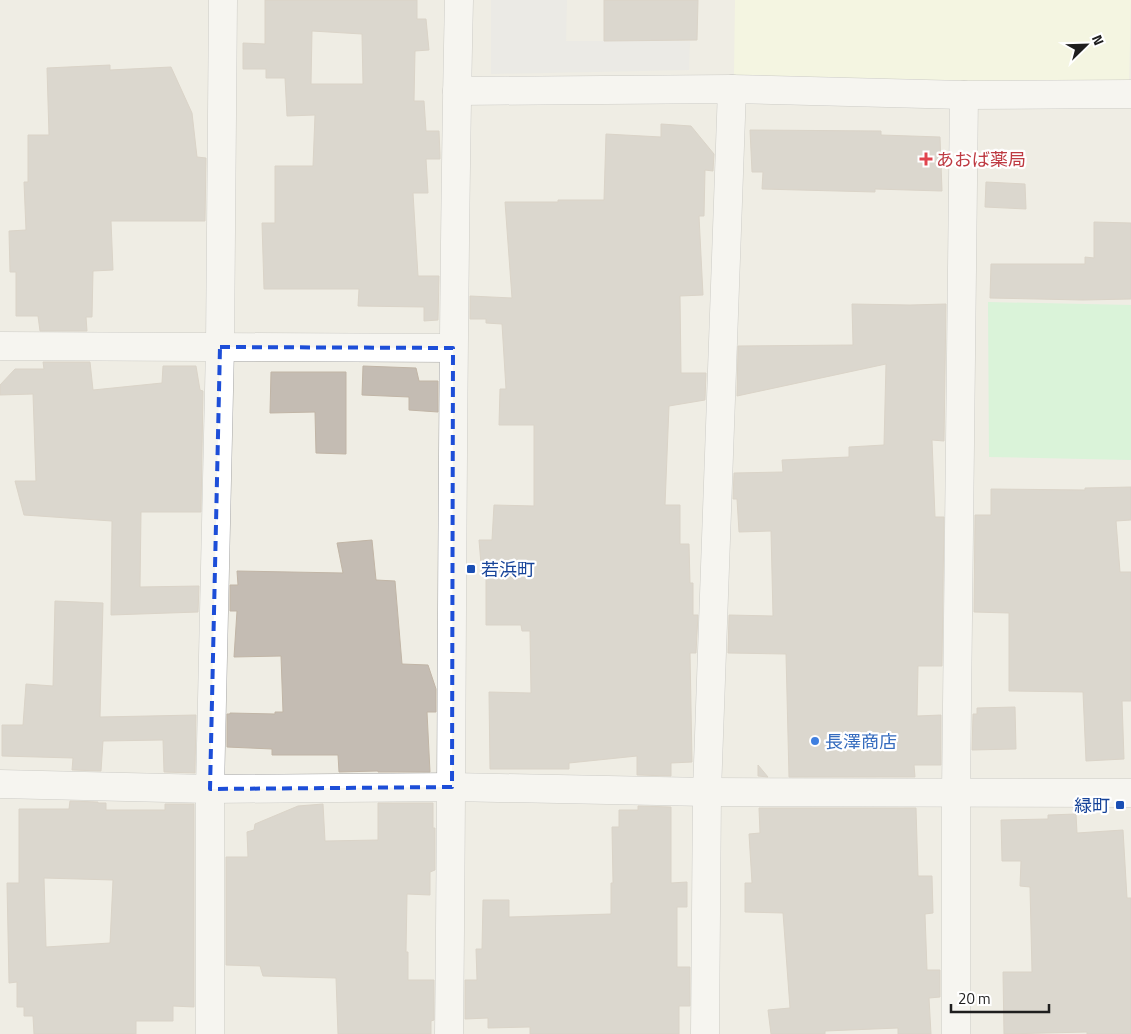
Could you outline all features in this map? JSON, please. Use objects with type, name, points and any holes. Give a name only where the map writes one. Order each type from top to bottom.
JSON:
[{"type":"street","points":[[210,1034],[210,789],[220,347],[223,0]]},
{"type":"street","points":[[449,1034],[452,787],[453,348],[459,0]]},
{"type":"street","points":[[457,91],[732,89],[964,96],[1131,94]]},
{"type":"street","points":[[705,1034],[707,792],[732,89]]},
{"type":"street","points":[[956,1034],[956,792],[964,96]]},
{"type":"street","points":[[0,346],[453,348]]},
{"type":"street","points":[[0,784],[210,789],[452,787],[707,792],[1131,793]]},
{"type":"highlighted area","points":[[220,347],[453,348],[452,787],[210,789]]},
{"type":"shaded area","points":[[491,0],[567,0],[566,41],[690,41],[689,70],[491,74]]},
{"type":"shaded area","points":[[735,0],[1131,0],[1129,85],[734,75]]},
{"type":"green space","points":[[988,302],[1131,305],[1131,460],[989,457]]},
{"type":"building","points":[[265,0],[417,0],[417,19],[426,19],[429,50],[415,51],[414,101],[424,101],[426,131],[439,131],[440,155],[440,159],[426,159],[428,193],[413,193],[418,276],[439,276],[438,320],[424,321],[424,307],[358,306],[359,289],[264,289],[262,223],[275,223],[275,166],[313,166],[315,115],[287,116],[285,78],[266,78],[266,69],[243,69],[243,43],[265,44]],"holes":[[[312,31],[362,34],[363,84],[311,84]]]},
{"type":"building","points":[[604,0],[698,0],[697,40],[604,41]]},
{"type":"building","points":[[110,65],[110,70],[171,67],[192,113],[197,157],[206,158],[205,221],[111,221],[113,270],[93,271],[92,317],[86,317],[87,331],[40,331],[38,316],[16,316],[16,272],[10,272],[9,231],[26,230],[24,182],[28,182],[28,135],[49,135],[47,68]]},
{"type":"building","points":[[661,124],[691,126],[714,154],[713,171],[705,170],[704,216],[699,216],[703,295],[680,296],[681,373],[706,373],[705,400],[669,406],[665,505],[680,505],[680,544],[689,544],[690,583],[693,583],[693,615],[698,615],[696,653],[690,653],[692,762],[671,763],[671,776],[637,775],[637,756],[569,763],[569,769],[490,769],[489,692],[531,693],[530,631],[522,631],[521,625],[486,625],[486,575],[482,576],[479,540],[492,540],[494,505],[534,506],[534,425],[499,425],[500,389],[506,389],[502,324],[486,323],[486,319],[470,319],[470,296],[512,298],[505,202],[604,200],[606,134],[661,137]]},
{"type":"building","points":[[750,130],[881,131],[881,135],[940,137],[942,191],[875,189],[875,192],[762,189],[763,172],[752,172]]},
{"type":"building","points":[[986,182],[1025,184],[1026,209],[985,207]]},
{"type":"building","points":[[1094,222],[1131,223],[1131,299],[990,298],[991,264],[1085,264],[1085,257],[1094,258]]},
{"type":"building","points":[[852,304],[946,304],[944,441],[932,440],[935,517],[944,517],[942,666],[918,666],[917,716],[941,715],[941,765],[914,765],[915,777],[789,777],[786,654],[728,653],[729,615],[773,616],[771,531],[739,532],[737,499],[733,499],[734,473],[783,472],[782,460],[849,457],[849,447],[884,445],[886,364],[737,396],[738,346],[853,345]]},
{"type":"building","points":[[43,362],[90,362],[93,390],[162,383],[163,366],[196,366],[200,390],[203,391],[201,512],[141,512],[140,587],[199,586],[198,612],[111,615],[112,521],[24,515],[15,481],[36,481],[33,394],[0,395],[0,385],[15,369],[44,369]]},
{"type":"building","points":[[363,366],[416,368],[419,381],[438,381],[438,412],[409,410],[409,397],[362,395]]},
{"type":"building","points":[[271,372],[346,372],[346,454],[316,453],[315,412],[270,413]]},
{"type":"building","points":[[1131,487],[1131,520],[1116,521],[1120,572],[1131,572],[1131,701],[1122,701],[1124,759],[1086,761],[1083,692],[1009,691],[1009,613],[974,612],[975,515],[991,515],[991,489],[1085,490],[1085,488]]},
{"type":"building","points":[[372,540],[376,580],[395,581],[402,664],[428,665],[436,689],[436,712],[427,712],[430,772],[339,772],[338,755],[272,755],[272,749],[227,747],[227,714],[275,714],[275,712],[283,712],[281,656],[234,657],[237,611],[230,611],[230,585],[238,585],[237,571],[343,573],[337,543]]},
{"type":"building","points":[[55,601],[103,603],[100,717],[196,715],[195,773],[164,772],[163,740],[103,741],[101,771],[72,770],[73,758],[2,756],[2,725],[23,725],[26,684],[53,686]]},
{"type":"building","points":[[1015,707],[1016,749],[972,750],[973,714],[977,714],[977,708]]},
{"type":"building","points":[[758,765],[768,777],[758,776]]},
{"type":"building","points":[[70,801],[106,803],[106,810],[165,810],[165,804],[194,804],[194,1007],[173,1006],[173,1021],[136,1021],[136,1034],[34,1034],[33,1016],[24,1016],[24,1007],[17,1007],[17,982],[9,983],[7,883],[19,883],[19,809],[69,809]],"holes":[[[44,878],[113,880],[110,943],[46,947]]]},
{"type":"building","points":[[378,803],[433,803],[435,870],[430,872],[430,895],[407,894],[406,952],[408,952],[408,980],[434,980],[434,1020],[431,1021],[431,1034],[338,1034],[336,978],[263,976],[260,966],[226,965],[226,857],[248,857],[247,832],[254,830],[255,824],[298,806],[323,804],[325,841],[378,840]]},
{"type":"building","points":[[638,806],[671,807],[671,883],[687,882],[687,907],[677,907],[677,967],[690,967],[690,1006],[679,1006],[679,1034],[530,1034],[530,1027],[488,1028],[488,1018],[465,1019],[465,980],[477,980],[476,949],[482,949],[483,900],[509,900],[509,917],[611,914],[611,883],[613,883],[612,827],[619,827],[619,810],[638,810]]},
{"type":"building","points":[[759,808],[916,808],[918,876],[932,876],[933,913],[925,914],[927,970],[940,970],[940,997],[929,998],[931,1034],[898,1034],[898,1028],[825,1031],[825,1034],[771,1034],[768,1010],[790,1008],[783,913],[745,912],[745,883],[752,883],[749,834],[760,833]]},
{"type":"building","points":[[1076,814],[1077,833],[1123,830],[1127,898],[1131,898],[1131,1034],[1087,1034],[1087,1032],[1004,1034],[1003,972],[1032,972],[1030,887],[1020,886],[1021,861],[1002,861],[1001,820],[1048,819],[1048,815]]},
{"type":"place","name":"あおば薬局","points":[[926,159]]},
{"type":"place","name":"若浜町","points":[[471,569]]},
{"type":"place","name":"長澤商店","points":[[815,741]]},
{"type":"place","name":"緑町","points":[[1120,805]]}]
